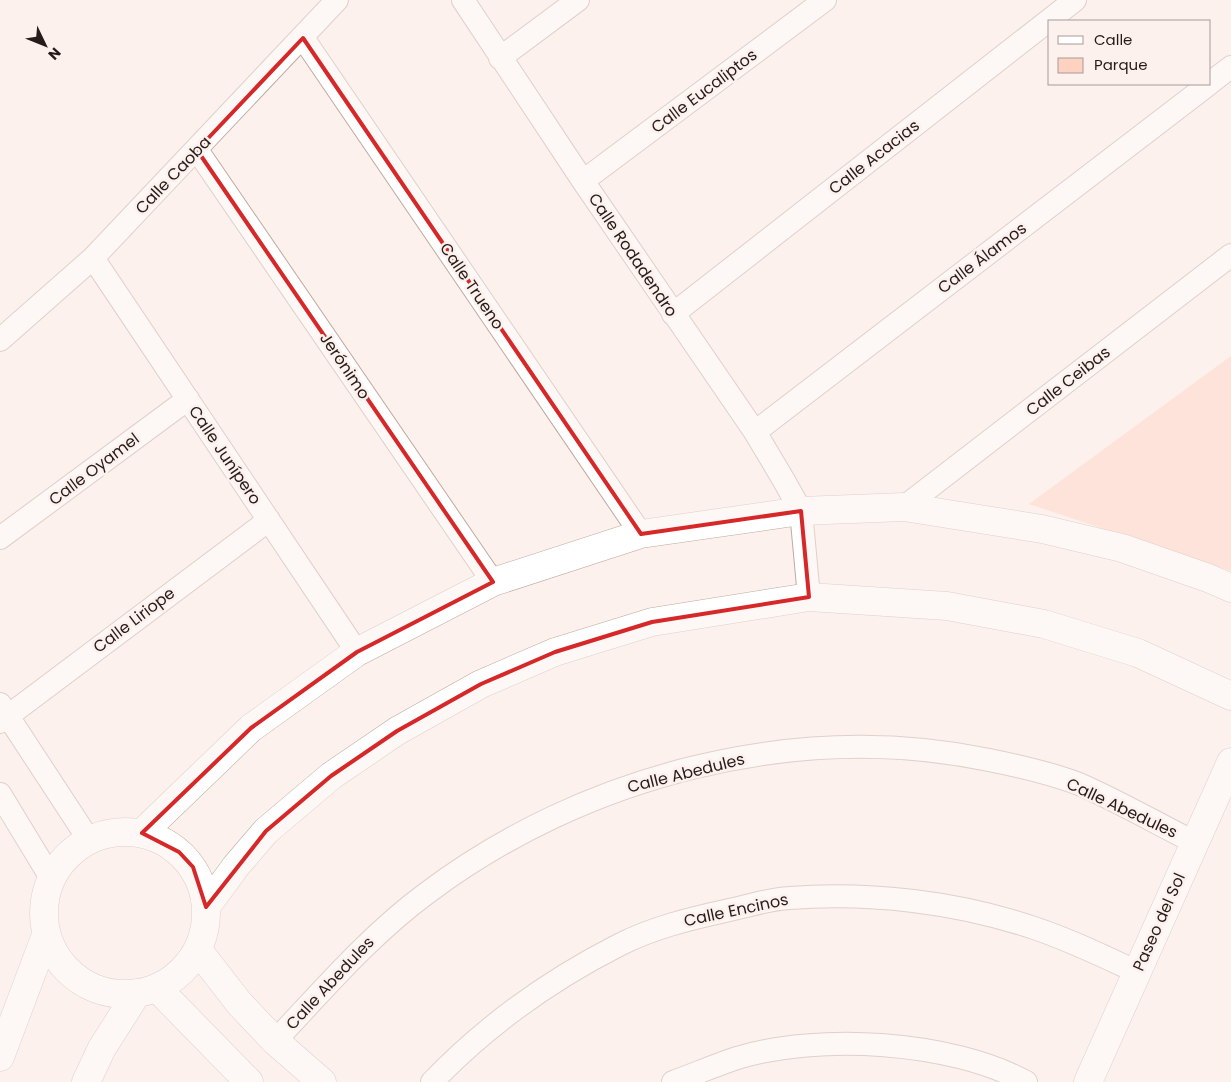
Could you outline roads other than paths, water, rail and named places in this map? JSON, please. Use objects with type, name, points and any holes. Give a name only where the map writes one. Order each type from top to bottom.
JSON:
[{"type":"street","name":"Calle Caoba","points":[[0,340],[94,258],[337,0]]},
{"type":"street","name":"Calle Rodadendro","points":[[462,0],[673,314],[755,432],[801,511]]},
{"type":"street","points":[[500,58],[578,0]]},
{"type":"street","name":"Calle Eucaliptos","points":[[583,181],[825,0]]},
{"type":"street","name":"Calle Acacias","points":[[1050,20],[1076,0]]},
{"type":"street","name":"Calle Acacias","points":[[673,314],[1048,22]]},
{"type":"street","name":"Calle Trueno","points":[[302,38],[641,534]]},
{"type":"street","name":"Calle Álamos","points":[[1211,83],[1231,67]]},
{"type":"street","name":"Calle Álamos","points":[[755,432],[1209,85]]},
{"type":"street","name":"Jerónimo","points":[[197,150],[493,582]]},
{"type":"street","name":"Calle Ceibas","points":[[904,507],[1231,255]]},
{"type":"street","name":"Calle Junípero","points":[[94,258],[358,652]]},
{"type":"street","name":"Calle Oyamel","points":[[0,538],[188,399]]},
{"type":"street","points":[[142,833],[251,728],[358,652],[493,582],[641,534],[801,511],[904,507],[1042,529],[1122,548],[1231,588]]},
{"type":"street","points":[[801,511],[809,597]]},
{"type":"street","name":"Calle Liriope","points":[[3,714],[269,520]]},
{"type":"street","points":[[206,907],[236,866],[266,831],[331,776],[397,731],[481,684],[555,652],[652,622],[809,597],[947,606],[1044,624],[1138,653],[1231,696]]},
{"type":"street","points":[[3,714],[90,840]]},
{"type":"street","name":"Calle Abedules","points":[[276,1041],[371,938],[427,892],[492,849],[560,814],[638,783],[726,760],[823,747],[890,746],[950,752],[1021,766],[1078,784],[1194,842]]},
{"type":"street","name":"Paseo del Sol","points":[[1088,1082],[1231,762]]},
{"type":"street","points":[[0,794],[51,878]]},
{"type":"street","points":[[86,1082],[102,1048],[147,991],[180,972],[198,950],[204,929],[206,907],[202,886],[193,867],[179,852],[162,840],[142,833],[115,832],[90,840],[67,855],[51,878],[45,896],[43,916],[46,935],[54,954],[66,970],[80,982],[99,990],[118,994],[147,991],[249,1082]]},
{"type":"street","name":"Calle Encinos","points":[[432,1082],[489,1031],[558,979],[620,944],[683,920],[788,898],[862,897],[931,903],[974,912],[1033,927],[1083,946],[1137,972]]},
{"type":"street","points":[[0,1057],[46,935]]},
{"type":"street","points":[[198,950],[239,1002],[276,1041],[322,1082]]},
{"type":"street","points":[[674,1082],[748,1056],[800,1046],[873,1043],[930,1051],[967,1060],[1026,1082]]}]
